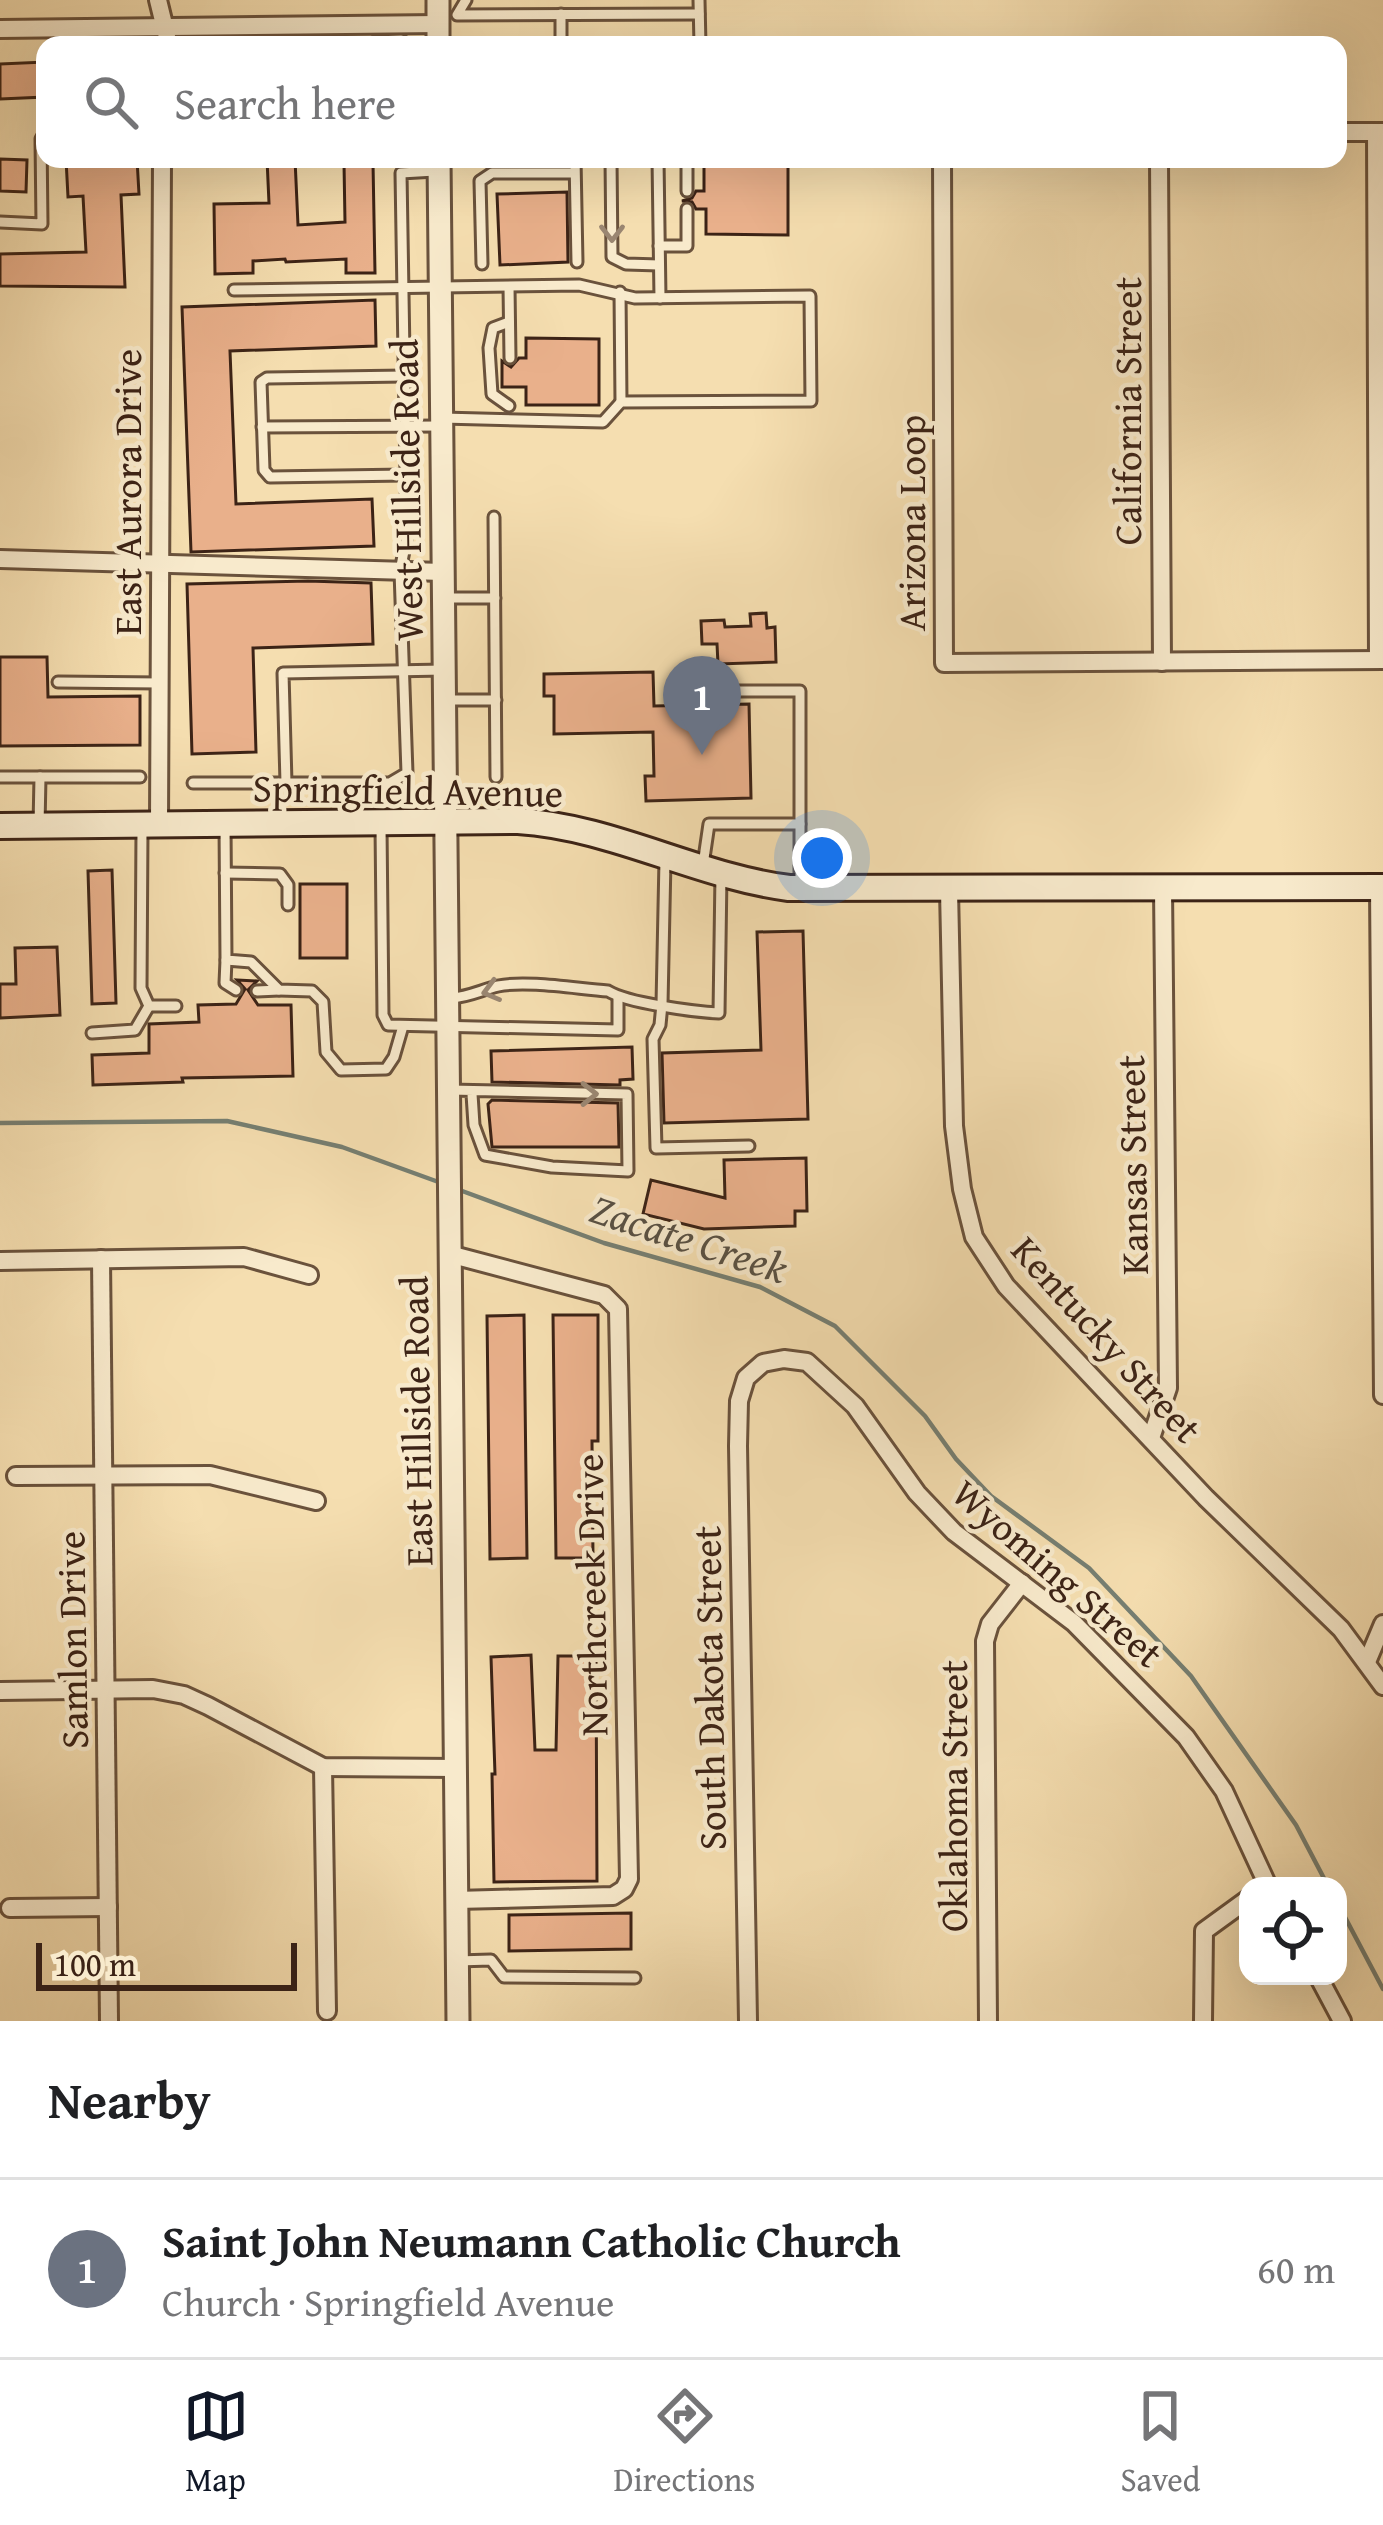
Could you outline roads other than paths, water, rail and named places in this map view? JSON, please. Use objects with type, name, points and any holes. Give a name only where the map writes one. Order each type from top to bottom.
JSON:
[{"type":"main road","name":"Springfield Avenue","points":[[0,826],[544,823],[611,837],[711,871],[800,888],[1381,887]]},
{"type":"street","points":[[158,0],[167,36]]},
{"type":"street","points":[[384,36],[444,28],[438,0]]},
{"type":"street","points":[[0,29],[163,26],[357,36]]},
{"type":"street","points":[[1347,132],[1379,132],[1381,660]]},
{"type":"street","name":"East Aurora Drive","points":[[150,824],[160,683],[162,168]]},
{"type":"street","name":"West Hillside Road","points":[[439,168],[446,820]]},
{"type":"street","name":"Arizona Loop","points":[[942,168],[944,663],[1381,660]]},
{"type":"street","name":"California Street","points":[[1159,168],[1162,662]]},
{"type":"street","points":[[0,559],[443,572]]},
{"type":"street","name":"East Hillside Road","points":[[446,820],[458,2021]]},
{"type":"street","points":[[1381,887],[1383,1395]]},
{"type":"street","name":"Kansas Street","points":[[1151,1438],[1168,1388],[1163,888]]},
{"type":"street","name":"Kentucky Street","points":[[949,890],[953,1126],[974,1237],[1006,1286],[1206,1498],[1341,1629],[1383,1686]]},
{"type":"street","name":"Northcreek Drive","points":[[449,1254],[604,1295],[619,1309],[629,1879],[613,1896],[456,1900]]},
{"type":"street","points":[[0,1261],[244,1257],[309,1276]]},
{"type":"street","name":"Samlon Drive","points":[[101,1259],[109,2021]]},
{"type":"street","name":"Wyoming Street","points":[[763,1364],[784,1359],[807,1363],[817,1371],[855,1406],[917,1493],[954,1532],[1074,1623],[1186,1737],[1223,1791],[1264,1877]]},
{"type":"street","name":"South Dakota Street","points":[[748,2021],[738,1445],[742,1389],[746,1378],[763,1364]]},
{"type":"street","points":[[16,1476],[210,1475],[316,1502]]},
{"type":"street","name":"Oklahoma Street","points":[[988,2021],[985,1641],[990,1624],[1022,1583]]},
{"type":"street","points":[[1367,1663],[1383,1624]]},
{"type":"street","points":[[0,1691],[153,1689],[184,1695],[323,1767],[457,1768]]},
{"type":"street","points":[[323,1767],[327,2011]]},
{"type":"street","points":[[10,1908],[108,1906]]},
{"type":"street","points":[[1203,2021],[1204,1931],[1239,1906]]},
{"type":"street","points":[[1323,1985],[1342,2021]]},
{"type":"lane","points":[[444,28],[466,0]]},
{"type":"lane","points":[[699,0],[700,36]]},
{"type":"lane","points":[[444,28],[560,14],[700,14]]},
{"type":"lane","points":[[560,14],[561,36]]},
{"type":"lane","points":[[0,222],[43,224],[42,168]]},
{"type":"lane","points":[[193,783],[390,783],[407,773],[400,571],[407,536],[401,173],[425,168]]},
{"type":"lane","points":[[574,168],[577,262]]},
{"type":"lane","points":[[611,168],[612,256],[626,264],[659,265]]},
{"type":"lane","points":[[658,168],[660,298]]},
{"type":"lane","points":[[687,168],[687,191]]},
{"type":"lane","points":[[482,265],[480,182],[492,173],[574,173]]},
{"type":"lane","points":[[659,246],[687,246],[687,209]]},
{"type":"lane","points":[[234,290],[579,285],[635,298],[810,296],[811,401],[621,402]]},
{"type":"lane","points":[[509,286],[509,358]]},
{"type":"lane","points":[[262,427],[603,422],[621,402],[620,292]]},
{"type":"lane","points":[[509,322],[494,328],[488,380],[492,394],[509,406]]},
{"type":"lane","points":[[405,376],[267,378],[262,382],[262,427],[263,470],[270,477],[406,475]]},
{"type":"lane","points":[[509,387],[509,420]]},
{"type":"lane","points":[[494,517],[496,777]]},
{"type":"lane","points":[[443,598],[495,598]]},
{"type":"lane","points":[[286,783],[283,673],[444,670]]},
{"type":"lane","points":[[58,682],[160,683]]},
{"type":"lane","points":[[715,691],[800,691],[800,888]]},
{"type":"lane","points":[[444,700],[496,700]]},
{"type":"lane","points":[[0,777],[140,777]]},
{"type":"lane","points":[[39,826],[40,777]]},
{"type":"lane","points":[[381,821],[383,1015],[388,1025],[618,1030],[618,997]]},
{"type":"lane","points":[[149,1006],[141,988],[150,824]]},
{"type":"lane","points":[[225,824],[225,983],[236,990]]},
{"type":"lane","points":[[447,998],[475,997],[499,986],[608,991],[680,1012],[719,1013],[709,824],[800,824]]},
{"type":"lane","points":[[665,855],[662,1004],[653,1040],[656,1148],[749,1146]]},
{"type":"lane","points":[[225,873],[280,874],[288,885],[288,905]]},
{"type":"lane","points":[[226,960],[251,962],[279,990]]},
{"type":"lane","points":[[257,991],[312,991],[323,1002],[326,1052],[341,1070],[386,1069],[403,1026]]},
{"type":"lane","points":[[149,1006],[176,1006]]},
{"type":"lane","points":[[92,1033],[135,1030],[149,1006]]},
{"type":"lane","points":[[448,1090],[627,1094],[628,1171],[552,1167],[485,1155],[474,1125],[472,1094]]},
{"type":"lane","points":[[457,1961],[491,1960],[504,1977],[635,1978]]},
{"type":"waterway","name":"Zacate Creek","points":[[0,1123],[227,1121],[342,1147],[444,1184]]},
{"type":"waterway","name":"Zacate Creek","points":[[454,1188],[604,1243],[760,1287],[835,1326],[925,1416],[991,1496],[1089,1568],[1191,1676],[1296,1825],[1323,1877]]},
{"type":"waterway","name":"Zacate Creek","points":[[1347,1921],[1383,1989]]},
{"type":"place","name":"Saint John Neumann Catholic Church","points":[[702,755]]}]
